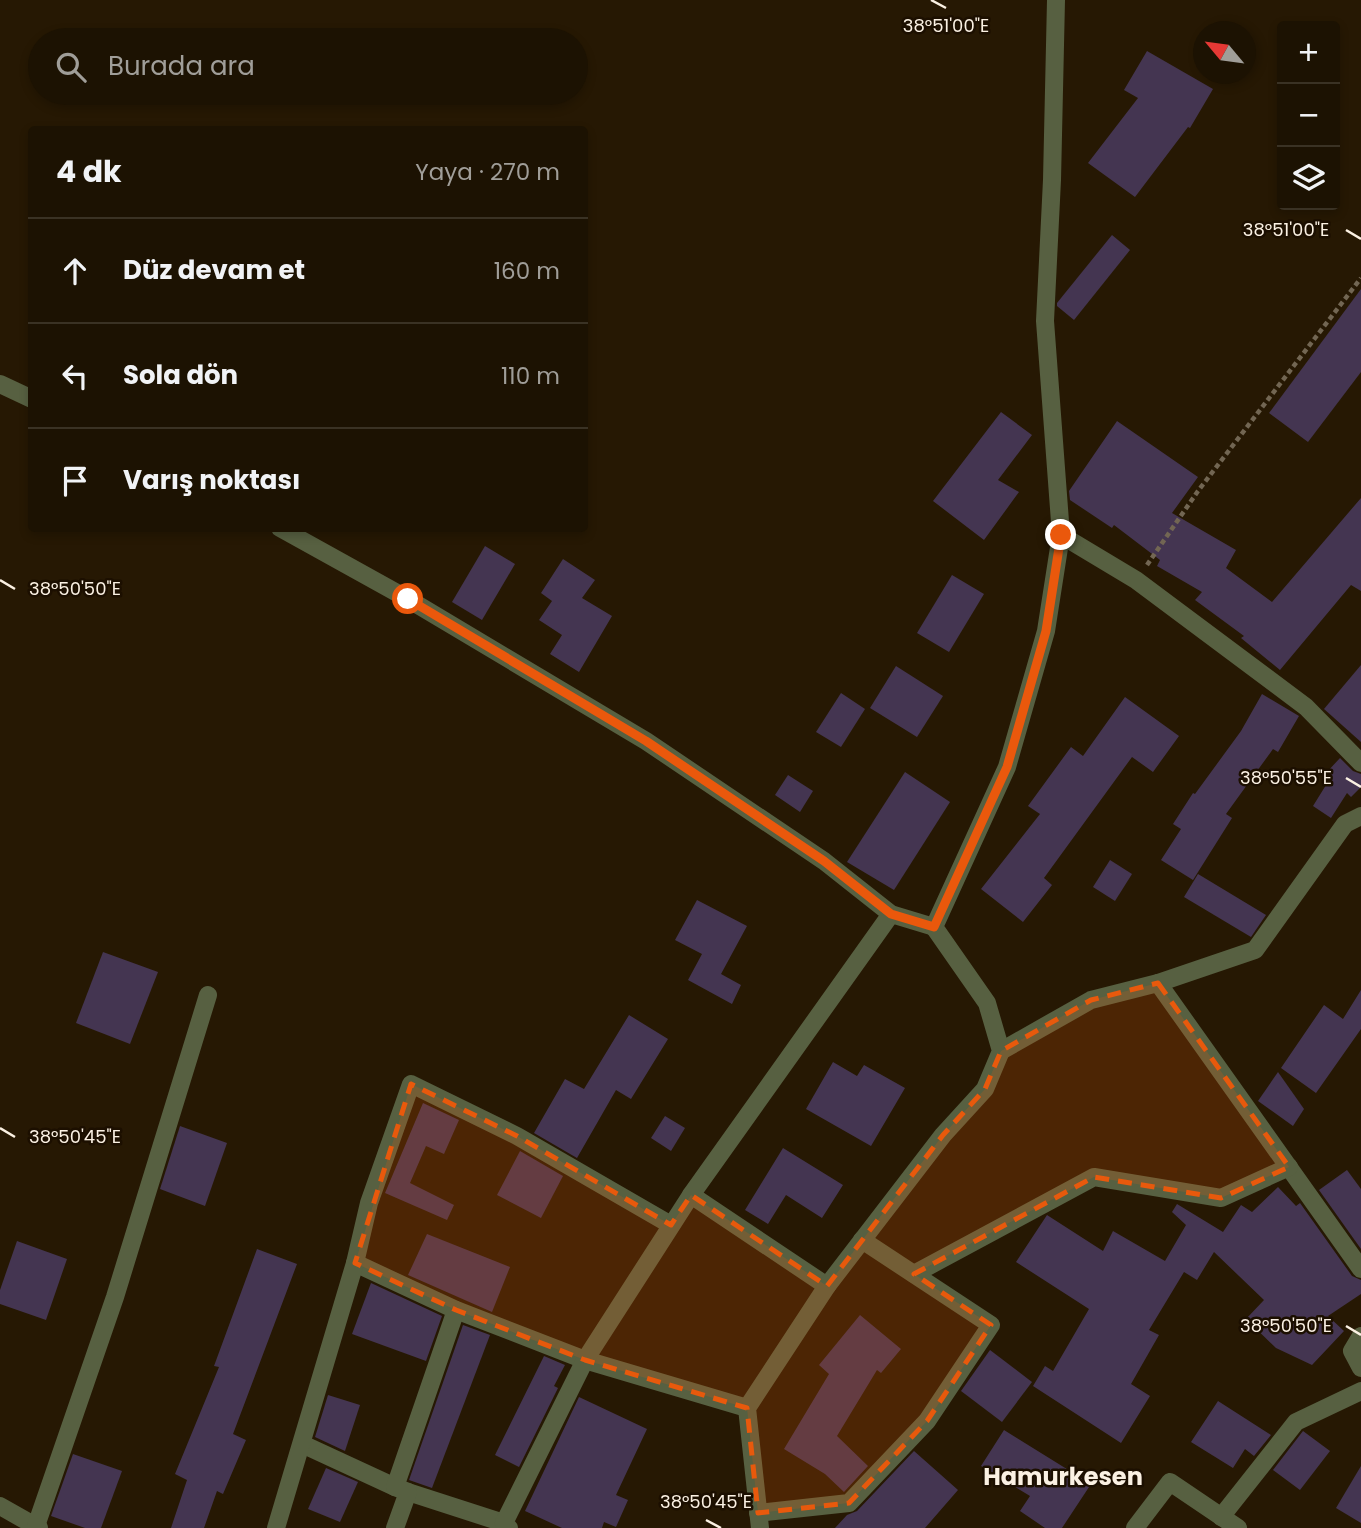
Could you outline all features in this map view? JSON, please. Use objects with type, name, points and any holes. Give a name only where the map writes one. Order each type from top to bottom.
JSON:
[{"type":"street","points":[[934,927],[1007,767],[1046,631],[1061,535],[1045,321],[1052,180],[1056,0]]},
{"type":"street","points":[[0,384],[28,397]]},
{"type":"street","points":[[287,532],[408,599],[646,741],[824,861],[891,914],[934,927],[987,1003],[1001,1051]]},
{"type":"street","points":[[1061,535],[1136,580],[1306,707],[1361,763]]},
{"type":"street","points":[[862,1240],[991,1325],[928,1421],[849,1503],[759,1520],[747,1408],[827,1286],[862,1240],[943,1135],[985,1089],[1001,1051],[1091,1000],[1158,983],[1255,950],[1345,824],[1361,816]]},
{"type":"street","points":[[302,1444],[401,1490],[507,1525],[585,1360],[691,1195],[891,914]]},
{"type":"street","points":[[1158,983],[1361,1269]]},
{"type":"street","points":[[0,1506],[38,1527],[115,1297],[208,995]]},
{"type":"street","points":[[276,1528],[355,1262],[369,1203],[411,1084],[517,1136],[671,1226]]},
{"type":"street","points":[[914,1274],[1094,1177],[1221,1198],[1289,1167]]},
{"type":"street","points":[[691,1195],[827,1286]]},
{"type":"street","points":[[355,1262],[456,1310],[585,1360],[747,1408]]},
{"type":"street","points":[[395,1528],[401,1490],[456,1310]]},
{"type":"street","points":[[1361,1336],[1352,1351],[1361,1368]]},
{"type":"street","points":[[1221,1517],[1296,1422],[1361,1391]]},
{"type":"street","points":[[1135,1528],[1170,1482],[1238,1528]]},
{"type":"path","points":[[1136,580],[1206,481],[1361,278]]},
{"type":"highlighted area","points":[[1158,983],[1289,1167],[1221,1198],[1094,1177],[914,1274],[991,1325],[927,1421],[849,1503],[758,1513],[747,1408],[585,1360],[456,1310],[355,1263],[411,1084],[517,1136],[671,1225],[691,1195],[827,1286],[943,1135],[985,1089],[1001,1051],[1091,1000]]},
{"type":"building","points":[[1147,51],[1193,77],[1193,84],[1204,84],[1213,89],[1190,128],[1188,127],[1135,197],[1088,163],[1138,98],[1124,90]]},
{"type":"building","points":[[1112,235],[1130,250],[1074,320],[1057,306],[1057,303]]},
{"type":"building","points":[[1361,289],[1361,372],[1308,442],[1269,413]]},
{"type":"building","points":[[1001,412],[1032,435],[998,480],[1019,492],[984,540],[933,501]]},
{"type":"building","points":[[1117,421],[1198,477],[1172,513],[1236,550],[1226,568],[1272,602],[1361,498],[1361,591],[1351,585],[1280,670],[1241,638],[1244,636],[1195,600],[1202,592],[1157,566],[1160,560],[1114,525],[1112,528],[1070,500],[1069,491]]},
{"type":"building","points":[[485,546],[515,564],[482,620],[452,602]]},
{"type":"building","points":[[563,559],[595,580],[582,598],[612,616],[579,672],[550,654],[562,635],[539,620],[552,601],[541,593]]},
{"type":"building","points":[[952,575],[984,594],[949,652],[917,633]]},
{"type":"building","points":[[1361,665],[1361,742],[1324,709]]},
{"type":"building","points":[[896,666],[943,696],[917,737],[870,708]]},
{"type":"building","points":[[841,693],[865,709],[841,747],[816,732]]},
{"type":"building","points":[[1262,694],[1299,716],[1278,752],[1273,749],[1226,814],[1232,818],[1193,880],[1161,860],[1181,829],[1173,824],[1193,793],[1195,794],[1241,731]]},
{"type":"building","points":[[1125,697],[1179,736],[1153,772],[1132,757],[1044,878],[1052,885],[1023,922],[981,889],[1040,814],[1028,806],[1071,747],[1083,756]]},
{"type":"building","points":[[1340,758],[1353,771],[1361,774],[1361,787],[1351,797],[1347,793],[1331,818],[1313,806],[1331,777],[1326,773]]},
{"type":"building","points":[[905,772],[950,802],[894,890],[847,862]]},
{"type":"building","points":[[788,775],[813,791],[800,812],[775,795]]},
{"type":"building","points":[[1110,860],[1132,874],[1115,901],[1093,887]]},
{"type":"building","points":[[1198,874],[1266,915],[1251,937],[1184,897]]},
{"type":"building","points":[[697,900],[747,926],[721,974],[741,985],[732,1004],[688,980],[702,954],[675,940]]},
{"type":"building","points":[[103,952],[158,972],[130,1044],[76,1023]]},
{"type":"building","points":[[1361,990],[1361,1029],[1316,1093],[1281,1068],[1324,1005],[1343,1019]]},
{"type":"building","points":[[629,1015],[668,1039],[631,1099],[616,1090],[577,1158],[534,1133],[565,1079],[584,1089]]},
{"type":"building","points":[[833,1062],[857,1076],[864,1065],[905,1088],[871,1146],[806,1109]]},
{"type":"building","points":[[1278,1072],[1304,1109],[1293,1126],[1258,1101]]},
{"type":"building","points":[[423,1103],[459,1120],[444,1154],[426,1146],[410,1183],[454,1205],[447,1220],[385,1193]]},
{"type":"building","points":[[665,1116],[685,1128],[671,1151],[651,1138]]},
{"type":"building","points":[[180,1126],[227,1143],[205,1206],[160,1189]]},
{"type":"building","points":[[783,1148],[843,1185],[822,1218],[786,1195],[768,1224],[745,1210]]},
{"type":"building","points":[[520,1151],[563,1176],[541,1218],[497,1195]]},
{"type":"building","points":[[1347,1170],[1361,1189],[1361,1249],[1319,1190]]},
{"type":"building","points":[[1278,1187],[1296,1206],[1300,1203],[1352,1276],[1361,1280],[1361,1294],[1328,1316],[1344,1331],[1312,1365],[1276,1348],[1246,1319],[1264,1300],[1214,1252],[1197,1280],[1184,1272],[1149,1330],[1159,1335],[1131,1384],[1150,1396],[1121,1443],[1033,1386],[1045,1366],[1053,1371],[1089,1309],[1016,1262],[1047,1215],[1103,1251],[1113,1231],[1165,1261],[1186,1225],[1172,1212],[1177,1204],[1223,1232],[1241,1205],[1252,1212]]},
{"type":"building","points":[[427,1234],[510,1267],[492,1312],[408,1275]]},
{"type":"building","points":[[17,1241],[67,1259],[46,1320],[0,1304],[0,1290]]},
{"type":"building","points":[[257,1249],[297,1264],[233,1434],[246,1440],[223,1494],[217,1491],[204,1528],[171,1528],[187,1480],[175,1474],[219,1367],[214,1366]]},
{"type":"building","points":[[371,1283],[442,1316],[426,1361],[352,1334]]},
{"type":"building","points":[[860,1315],[901,1349],[881,1373],[877,1370],[837,1436],[868,1466],[844,1492],[825,1474],[784,1449],[829,1374],[819,1365]]},
{"type":"building","points":[[463,1325],[490,1335],[432,1488],[409,1480]]},
{"type":"building","points":[[990,1350],[1032,1382],[1002,1422],[961,1391]]},
{"type":"building","points":[[544,1356],[565,1365],[554,1386],[558,1388],[519,1467],[495,1455]]},
{"type":"building","points":[[328,1395],[360,1405],[345,1451],[315,1437]]},
{"type":"building","points":[[579,1397],[647,1429],[616,1495],[628,1500],[616,1527],[604,1522],[602,1528],[562,1528],[525,1511]]},
{"type":"building","points":[[1218,1401],[1271,1435],[1254,1456],[1245,1449],[1233,1468],[1191,1442]]},
{"type":"building","points":[[1004,1430],[1091,1484],[1062,1528],[1045,1528],[1020,1511],[1030,1496],[981,1466]]},
{"type":"building","points":[[1303,1431],[1330,1451],[1300,1490],[1273,1470]]},
{"type":"building","points":[[914,1451],[958,1490],[925,1528],[835,1528],[847,1515],[857,1511]]},
{"type":"building","points":[[73,1454],[122,1471],[101,1528],[85,1528],[51,1516]]},
{"type":"building","points":[[1361,1466],[1361,1523],[1336,1508]]},
{"type":"building","points":[[326,1468],[358,1482],[340,1522],[308,1509]]},
{"type":"district","name":"Hamurkesen","points":[[1063,1476]]},
{"type":"route","points":[[408,599],[646,741],[824,861],[891,914],[934,927],[1007,767],[1046,631],[1061,535]]}]
